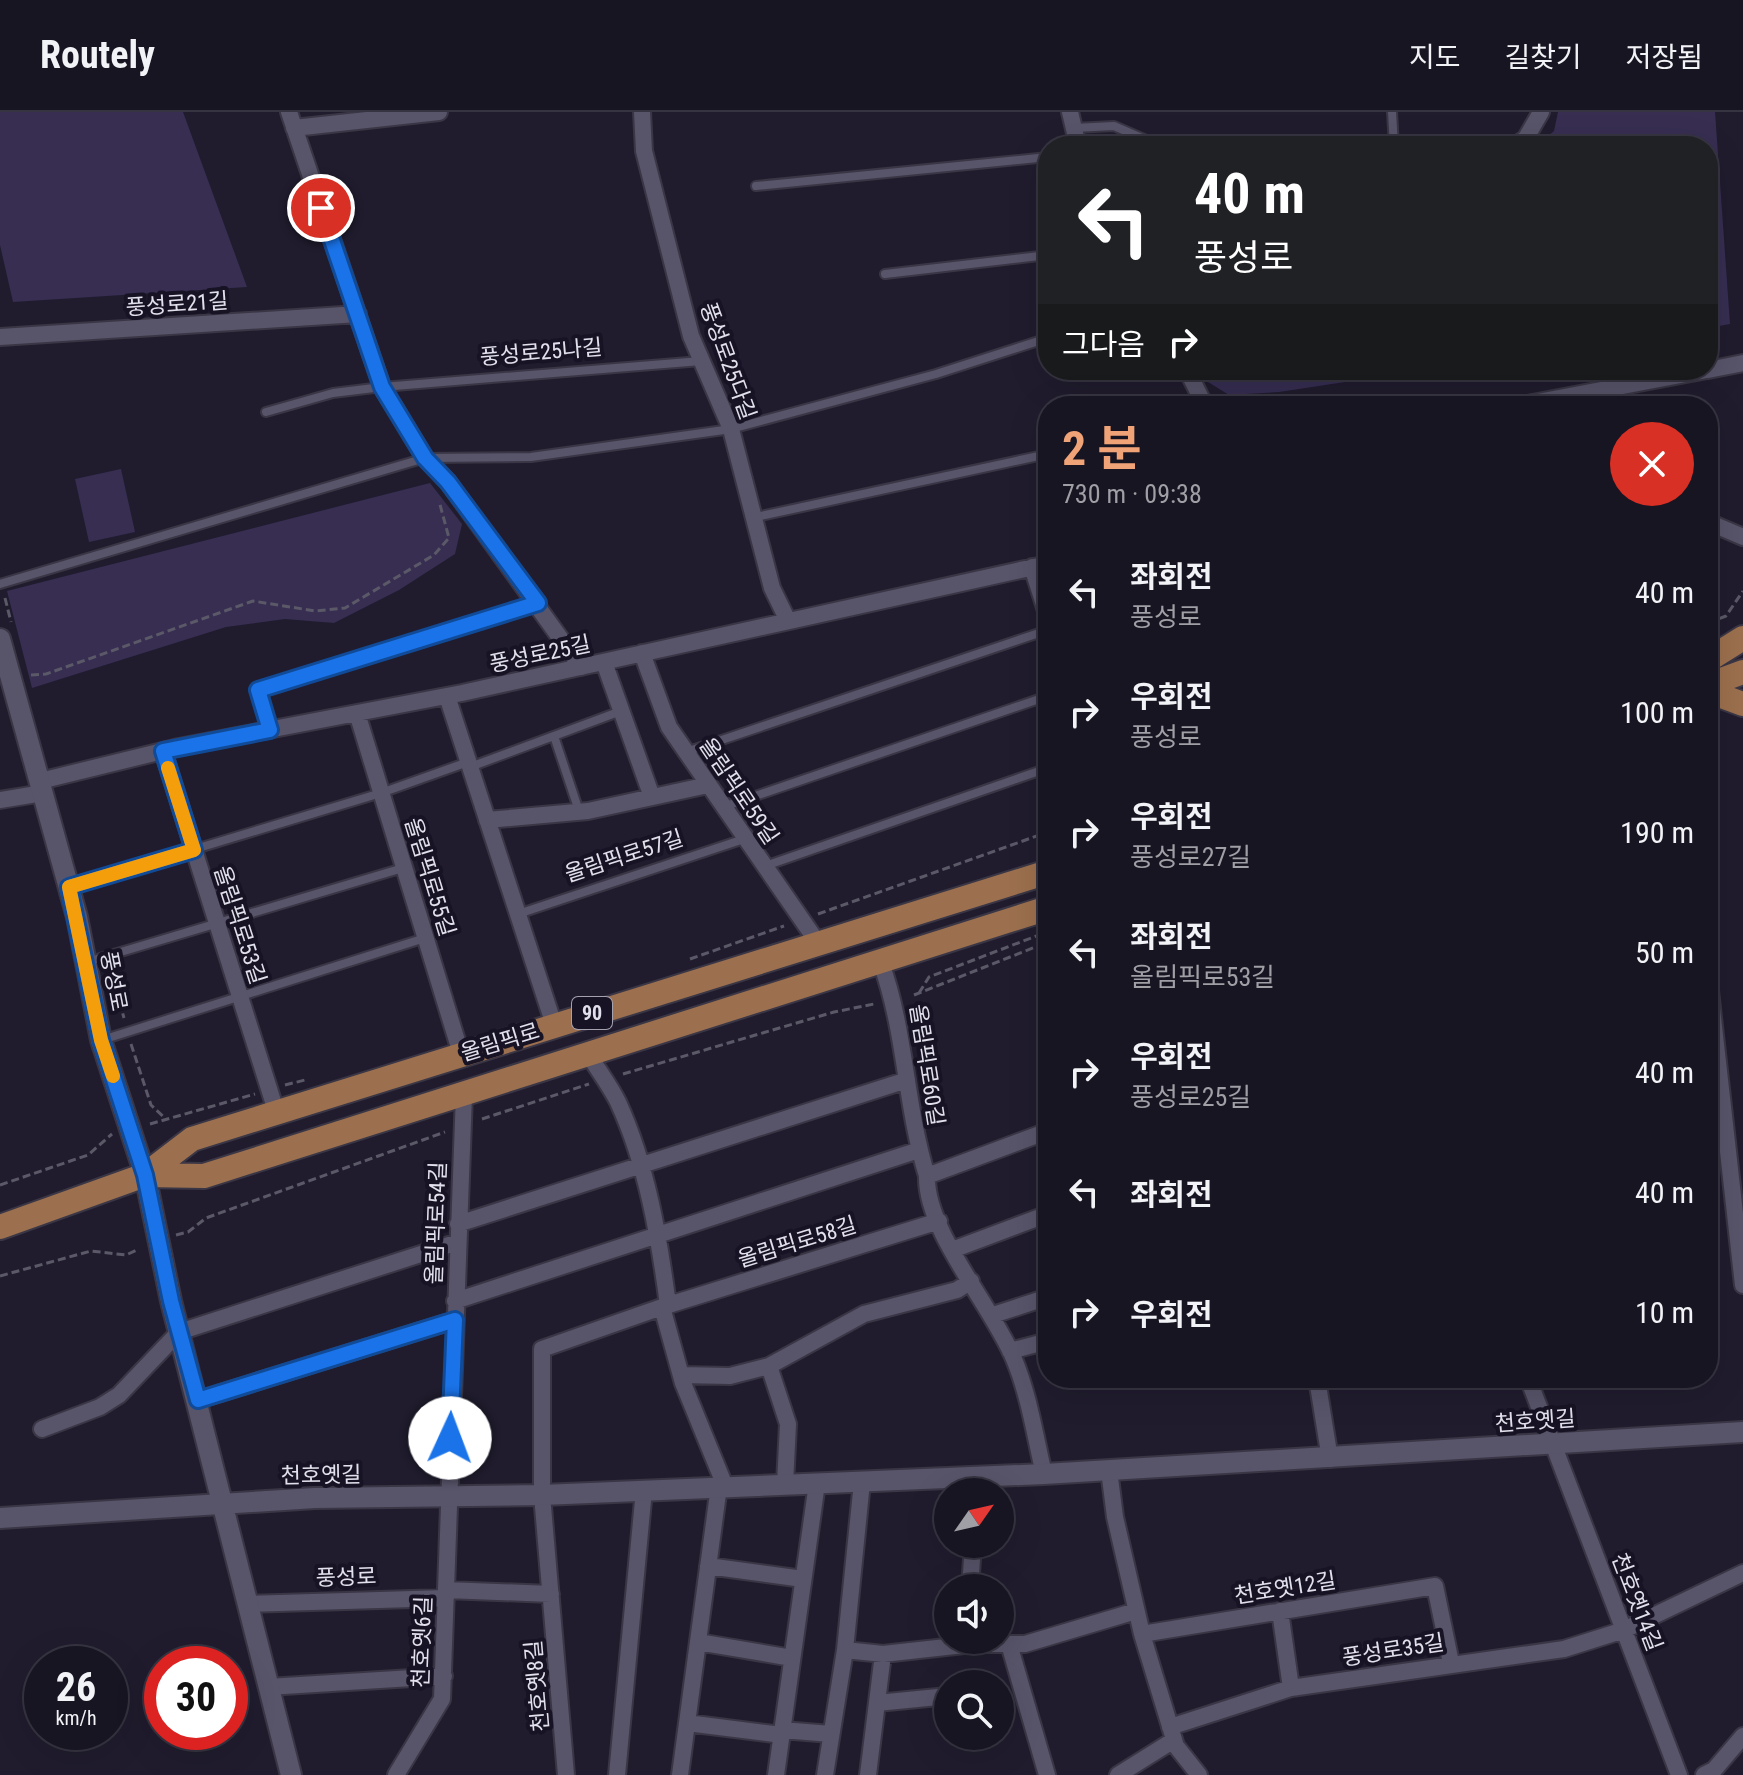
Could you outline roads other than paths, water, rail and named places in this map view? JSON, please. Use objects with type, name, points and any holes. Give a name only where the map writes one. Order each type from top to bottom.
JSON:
[{"type":"main road","points":[[1718,654],[1743,638]]},
{"type":"main road","points":[[1718,658],[1743,651]]},
{"type":"main road","points":[[1743,672],[1724,679],[1724,686],[1743,704]]},
{"type":"main road","name":"올림픽로","points":[[0,1227],[145,1175],[192,1139],[273,1100],[461,1054],[1038,875]]},
{"type":"main road","name":"올림픽로","points":[[145,1175],[204,1176],[1038,911]]},
{"type":"street","points":[[439,112],[292,120],[382,387],[425,458],[448,482],[538,603],[581,667]]},
{"type":"street","name":"풍성로25다길","points":[[642,112],[644,151],[691,336],[704,360],[731,429],[772,588],[788,621]]},
{"type":"street","points":[[1527,136],[1541,112]]},
{"type":"street","name":"풍성로21길","points":[[0,337],[358,314]]},
{"type":"street","points":[[1718,368],[1743,363]]},
{"type":"street","points":[[1587,396],[1662,380]]},
{"type":"street","points":[[1718,526],[1743,537]]},
{"type":"street","name":"풍성로25길","points":[[0,800],[163,751],[447,696],[1038,565]]},
{"type":"street","name":"풍성로","points":[[0,639],[69,887],[101,1040],[145,1175],[179,1332],[291,1775]]},
{"type":"street","name":"올림픽로59길","points":[[642,653],[669,727],[818,943]]},
{"type":"street","points":[[604,662],[652,797]]},
{"type":"street","points":[[447,696],[554,1025]]},
{"type":"street","name":"올림픽로55길","points":[[357,713],[461,1054]]},
{"type":"street","name":"올림픽로53길","points":[[163,751],[273,1100]]},
{"type":"street","name":"올림픽로57길","points":[[487,820],[579,812],[708,785]]},
{"type":"street","name":"올림픽로60길","points":[[881,963],[895,1002],[919,1150],[927,1176],[927,1191],[952,1250],[993,1315],[1010,1351],[1044,1474]]},
{"type":"street","points":[[589,1055],[617,1101],[639,1164],[659,1236],[665,1306],[681,1375],[722,1486],[680,1775]]},
{"type":"street","points":[[458,1224],[907,1080]]},
{"type":"street","name":"올림픽로54길","points":[[447,1497],[464,1094]]},
{"type":"street","points":[[1718,1122],[1743,1285]]},
{"type":"street","points":[[927,1176],[1038,1135]]},
{"type":"street","points":[[455,1301],[659,1236],[680,1225],[919,1150]]},
{"type":"street","points":[[952,1250],[1038,1218]]},
{"type":"street","name":"올림픽로58길","points":[[542,1495],[542,1349],[665,1306],[939,1221]]},
{"type":"street","points":[[42,1429],[100,1407],[119,1395],[179,1332],[458,1242]]},
{"type":"street","points":[[681,1375],[730,1376],[769,1366],[864,1314],[957,1290],[971,1281]]},
{"type":"street","points":[[993,1315],[1038,1300]]},
{"type":"street","points":[[198,1400],[455,1320]]},
{"type":"street","points":[[1010,1351],[1038,1344]]},
{"type":"street","points":[[769,1366],[788,1424],[785,1484]]},
{"type":"street","points":[[1320,1388],[1330,1459]]},
{"type":"street","name":"천호옛14길","points":[[1532,1388],[1679,1775]]},
{"type":"street","name":"천호옛길","points":[[1014,1478],[1743,1432]]},
{"type":"street","points":[[1109,1470],[1115,1517],[1142,1634],[1172,1733],[1199,1775]]},
{"type":"street","points":[[825,1775],[845,1650],[862,1482]]},
{"type":"street","points":[[776,1775],[817,1483]]},
{"type":"street","name":"천호옛길","points":[[0,1518],[221,1502],[542,1495],[817,1483],[934,1483]]},
{"type":"street","points":[[617,1775],[644,1490]]},
{"type":"street","name":"천호옛8길","points":[[542,1495],[566,1775]]},
{"type":"street","name":"천호옛6길","points":[[396,1775],[442,1699],[447,1497]]},
{"type":"street","points":[[708,1566],[803,1579]]},
{"type":"street","name":"풍성로35길","points":[[1118,1775],[1172,1733],[1291,1688],[1564,1649],[1624,1630],[1743,1573]]},
{"type":"street","name":"천호옛12길","points":[[1142,1634],[1435,1586],[1451,1663]]},
{"type":"street","points":[[446,1594],[551,1594]]},
{"type":"street","name":"풍성로","points":[[247,1604],[446,1594]]},
{"type":"street","points":[[1014,1644],[1025,1644],[1136,1611]]},
{"type":"street","points":[[1280,1611],[1291,1688]]},
{"type":"street","points":[[698,1642],[792,1658]]},
{"type":"street","points":[[845,1650],[883,1654],[934,1647]]},
{"type":"street","points":[[868,1775],[883,1654]]},
{"type":"street","points":[[1012,1654],[1047,1775]]},
{"type":"street","points":[[268,1687],[444,1676]]},
{"type":"street","points":[[877,1703],[934,1697]]},
{"type":"street","points":[[687,1723],[782,1733],[831,1734]]},
{"type":"street","points":[[1704,1775],[1714,1770],[1743,1736]]},
{"type":"lane","points":[[1392,112],[1393,136]]},
{"type":"lane","points":[[1072,120],[1114,126],[1137,136]]},
{"type":"lane","points":[[756,186],[1038,158]]},
{"type":"lane","points":[[885,274],[1038,256]]},
{"type":"lane","points":[[0,584],[425,458],[531,457],[731,429],[936,374],[1038,341]]},
{"type":"lane","name":"풍성로25나길","points":[[266,412],[333,393],[382,387],[704,360]]},
{"type":"lane","points":[[756,517],[1038,456]]},
{"type":"lane","points":[[270,730],[258,690],[538,603]]},
{"type":"lane","points":[[686,752],[1038,633]]},
{"type":"lane","points":[[723,807],[1038,699]]},
{"type":"lane","points":[[69,887],[381,793],[621,711]]},
{"type":"lane","points":[[554,736],[579,812]]},
{"type":"lane","points":[[764,867],[1038,771]]},
{"type":"lane","name":"올림픽로57길","points":[[518,914],[744,839]]},
{"type":"lane","points":[[86,962],[404,867]]},
{"type":"lane","points":[[101,1040],[426,937]]}]
